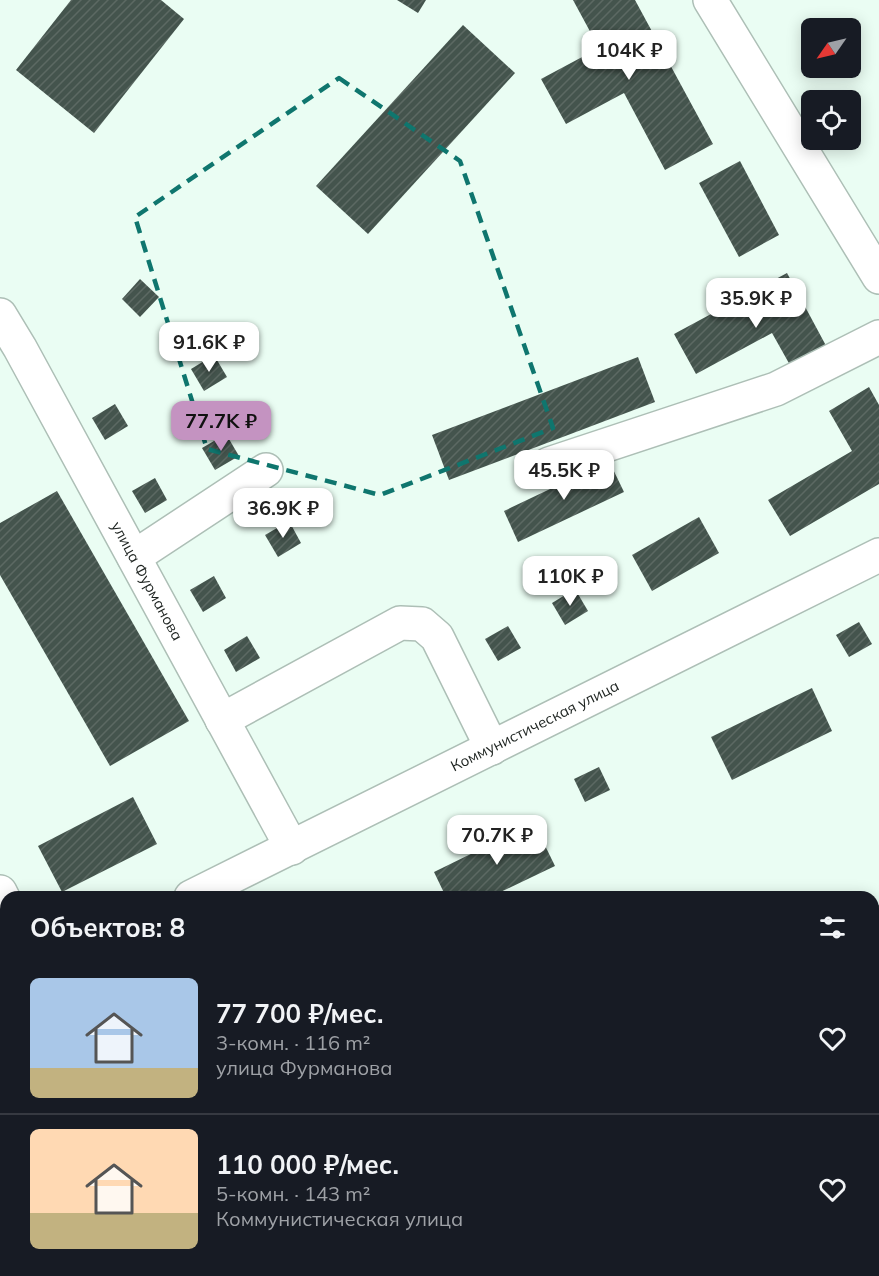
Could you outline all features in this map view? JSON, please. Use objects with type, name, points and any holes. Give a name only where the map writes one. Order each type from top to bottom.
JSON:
[{"type":"street","points":[[710,0],[879,277]]},
{"type":"street","name":"улица Фурманова","points":[[0,315],[292,848]]},
{"type":"street","points":[[549,464],[777,389],[879,337]]},
{"type":"street","points":[[134,557],[266,470]]},
{"type":"street","name":"Коммунистическая улица","points":[[213,891],[292,848],[879,555]]},
{"type":"street","points":[[222,720],[400,623],[422,624],[437,637],[492,748]]},
{"type":"highlighted area","points":[[339,78],[460,161],[553,428],[380,495],[207,449],[135,217]]},
{"type":"building","points":[[71,0],[161,0],[184,19],[94,133],[16,70]]},
{"type":"building","points":[[397,0],[426,0],[418,13]]},
{"type":"building","points":[[573,0],[635,0],[713,144],[665,170],[624,93],[566,124],[541,79],[599,48]]},
{"type":"building","points":[[463,25],[515,73],[368,234],[316,186]]},
{"type":"building","points":[[740,161],[779,235],[739,257],[699,183]]},
{"type":"building","points":[[787,273],[831,355],[795,374],[772,333],[696,374],[674,334]]},
{"type":"building","points":[[140,279],[159,297],[140,317],[122,299]]},
{"type":"building","points":[[214,355],[227,377],[204,391],[191,369]]},
{"type":"building","points":[[638,357],[655,402],[449,480],[432,435]]},
{"type":"building","points":[[869,387],[879,405],[879,484],[790,536],[768,500],[852,451],[829,411]]},
{"type":"building","points":[[115,404],[128,426],[105,440],[92,418]]},
{"type":"building","points":[[226,434],[239,456],[215,470],[202,448]]},
{"type":"building","points":[[609,461],[624,492],[518,542],[504,511]]},
{"type":"building","points":[[155,478],[167,500],[145,513],[132,491]]},
{"type":"building","points":[[57,491],[189,721],[110,766],[0,575],[0,523]]},
{"type":"building","points":[[699,517],[719,553],[652,591],[632,555]]},
{"type":"building","points":[[289,521],[301,543],[278,557],[265,535]]},
{"type":"building","points":[[214,576],[226,598],[203,612],[190,590]]},
{"type":"building","points":[[575,589],[588,611],[565,625],[552,603]]},
{"type":"building","points":[[859,622],[872,644],[849,657],[836,635]]},
{"type":"building","points":[[508,626],[521,648],[498,661],[485,639]]},
{"type":"building","points":[[247,636],[260,658],[236,672],[224,650]]},
{"type":"building","points":[[812,688],[832,731],[732,780],[711,737]]},
{"type":"building","points":[[599,767],[610,790],[585,802],[574,779]]},
{"type":"building","points":[[133,797],[157,844],[64,891],[61,891],[38,846]]},
{"type":"building","points":[[534,823],[555,866],[503,891],[443,891],[434,872]]}]
